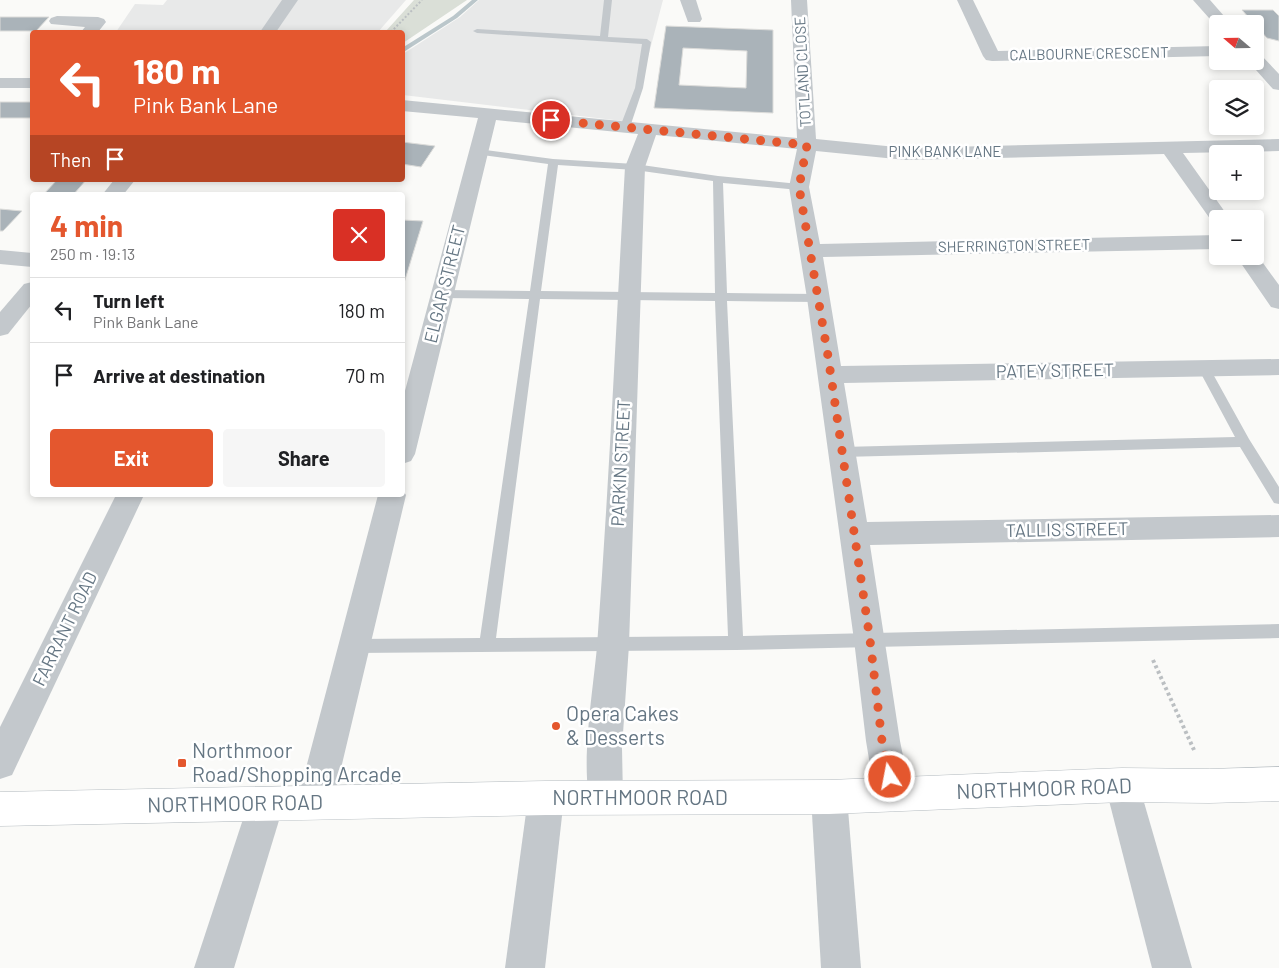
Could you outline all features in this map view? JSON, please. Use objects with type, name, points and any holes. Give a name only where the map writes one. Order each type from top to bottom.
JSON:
[{"type":"street","points":[[269,30],[290,0]]},
{"type":"street","points":[[688,0],[694,19]]},
{"type":"street","name":"TOTLAND CLOSE","points":[[799,0],[807,145],[799,187]]},
{"type":"street","name":"CALBOURNE CRESCENT","points":[[965,0],[992,56],[1209,51]]},
{"type":"street","points":[[1201,0],[1215,15]]},
{"type":"street","points":[[57,21],[98,22],[91,30]]},
{"type":"street","points":[[1264,69],[1279,85]]},
{"type":"street","points":[[0,83],[30,83]]},
{"type":"street","name":"PINK BANK LANE","points":[[405,105],[906,154],[1279,145]]},
{"type":"street","name":"ELGAR STREET","points":[[405,442],[488,114]]},
{"type":"street","name":"PARKIN STREET","points":[[605,798],[637,129]]},
{"type":"street","points":[[1170,148],[1214,210]]},
{"type":"street","points":[[115,192],[123,182]]},
{"type":"street","points":[[799,187],[819,298],[870,640],[882,741],[893,795]]},
{"type":"street","name":"SHERRINGTON STREET","points":[[811,251],[1209,242]]},
{"type":"street","points":[[0,257],[30,260]]},
{"type":"street","points":[[1253,265],[1279,302]]},
{"type":"street","points":[[0,328],[30,291]]},
{"type":"street","name":"PATEY STREET","points":[[830,375],[1279,367]]},
{"type":"street","name":"FARRANT ROAD","points":[[0,763],[129,497]]},
{"type":"street","points":[[315,802],[391,497]]},
{"type":"street","name":"TALLIS STREET","points":[[854,534],[1279,526]]},
{"type":"street","name":"NORTHMOOR ROAD","points":[[0,809],[546,798],[829,797],[1122,785],[1209,786],[1279,784]]},
{"type":"street","points":[[1122,785],[1172,968]]},
{"type":"street","points":[[829,797],[841,968]]},
{"type":"street","points":[[525,968],[546,798]]},
{"type":"street","points":[[214,968],[266,804]]},
{"type":"lane","points":[[604,40],[608,0]]},
{"type":"lane","points":[[477,31],[646,42],[638,88],[637,129]]},
{"type":"lane","points":[[478,152],[553,162],[635,167],[718,179],[799,187]]},
{"type":"lane","points":[[487,646],[553,162]]},
{"type":"lane","points":[[718,179],[720,297],[736,643]]},
{"type":"lane","points":[[443,294],[819,298]]},
{"type":"lane","points":[[1204,368],[1244,442],[1279,499]]},
{"type":"lane","points":[[842,452],[1244,442]]},
{"type":"lane","points":[[354,646],[736,643],[1279,631]]},
{"type":"path","points":[[393,30],[422,0]]},
{"type":"path","points":[[1142,634],[1209,786]]},
{"type":"shaded area","points":[[167,0],[406,0],[380,30],[117,30],[135,4],[163,5]]},
{"type":"shaded area","points":[[414,0],[467,0],[405,42],[405,30],[387,30]]},
{"type":"shaded area","points":[[479,0],[663,0],[631,122],[405,95],[405,53],[460,17]]},
{"type":"building","points":[[1242,10],[1273,10],[1279,16],[1279,41],[1267,38],[1264,35],[1264,15],[1246,15]]},
{"type":"building","points":[[0,17],[49,17],[37,30],[0,31]]},
{"type":"building","points":[[666,26],[773,30],[773,113],[654,108]],"holes":[[[683,48],[747,51],[746,88],[679,85]]]},
{"type":"building","points":[[0,102],[30,102],[30,118],[0,118]]},
{"type":"building","points":[[405,142],[435,146],[421,167],[405,164]]},
{"type":"building","points":[[55,182],[84,182],[76,192],[46,192]]},
{"type":"building","points":[[0,209],[22,211],[3,231],[0,231]]},
{"type":"building","points":[[405,220],[423,221],[405,280]]},
{"type":"waterway","points":[[405,49],[455,17],[475,0]]},
{"type":"place","name":"Opera Cakes & Desserts","points":[[556,726]]},
{"type":"place","name":"Northmoor Road/Shopping Arcade","points":[[182,763]]},
{"type":"route","points":[[551,120],[807,145],[799,187],[828,356],[870,640],[882,741],[890,777]]}]
